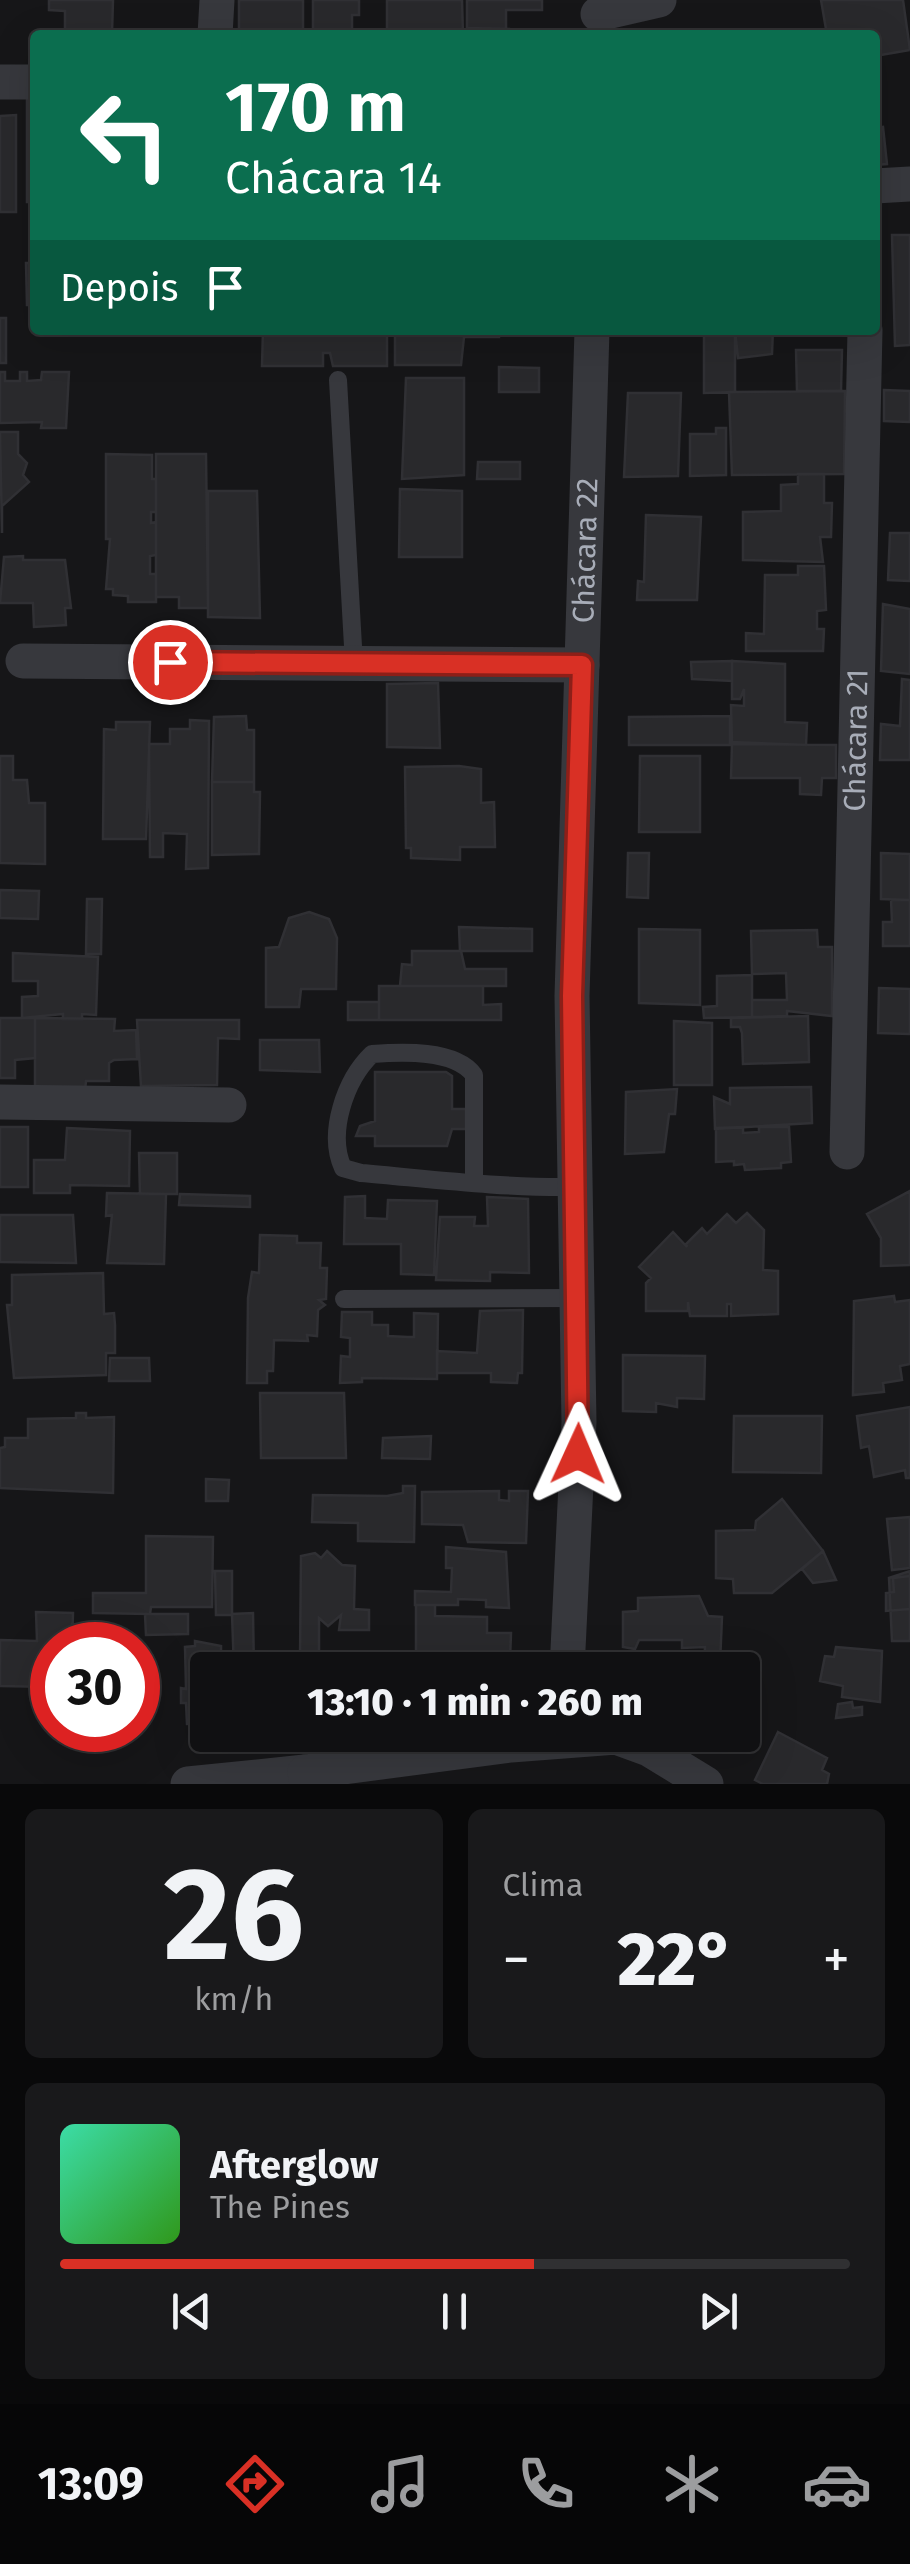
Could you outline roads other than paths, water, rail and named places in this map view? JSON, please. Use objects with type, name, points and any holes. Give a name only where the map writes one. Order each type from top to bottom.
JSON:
[{"type":"street","points":[[215,30],[217,0]]},
{"type":"street","points":[[598,16],[659,0]]},
{"type":"street","points":[[0,82],[30,82]]},
{"type":"street","points":[[880,186],[910,184]]},
{"type":"street","name":"Chácara 22","points":[[568,1652],[580,1422],[572,1186],[572,996],[592,335]]},
{"type":"street","name":"Chácara 21","points":[[847,1152],[864,335]]},
{"type":"street","points":[[23,661],[582,665]]},
{"type":"street","points":[[0,1102],[230,1106]]},
{"type":"street","points":[[188,1784],[306,1778],[472,1752]]},
{"type":"street","points":[[654,1752],[706,1784]]},
{"type":"lane","points":[[338,380],[354,664]]},
{"type":"lane","points":[[474,1182],[474,1075],[454,1060],[372,1054],[360,1066],[336,1124],[336,1153],[343,1168],[474,1182],[572,1186]]},
{"type":"lane","points":[[344,1300],[576,1298]]}]
